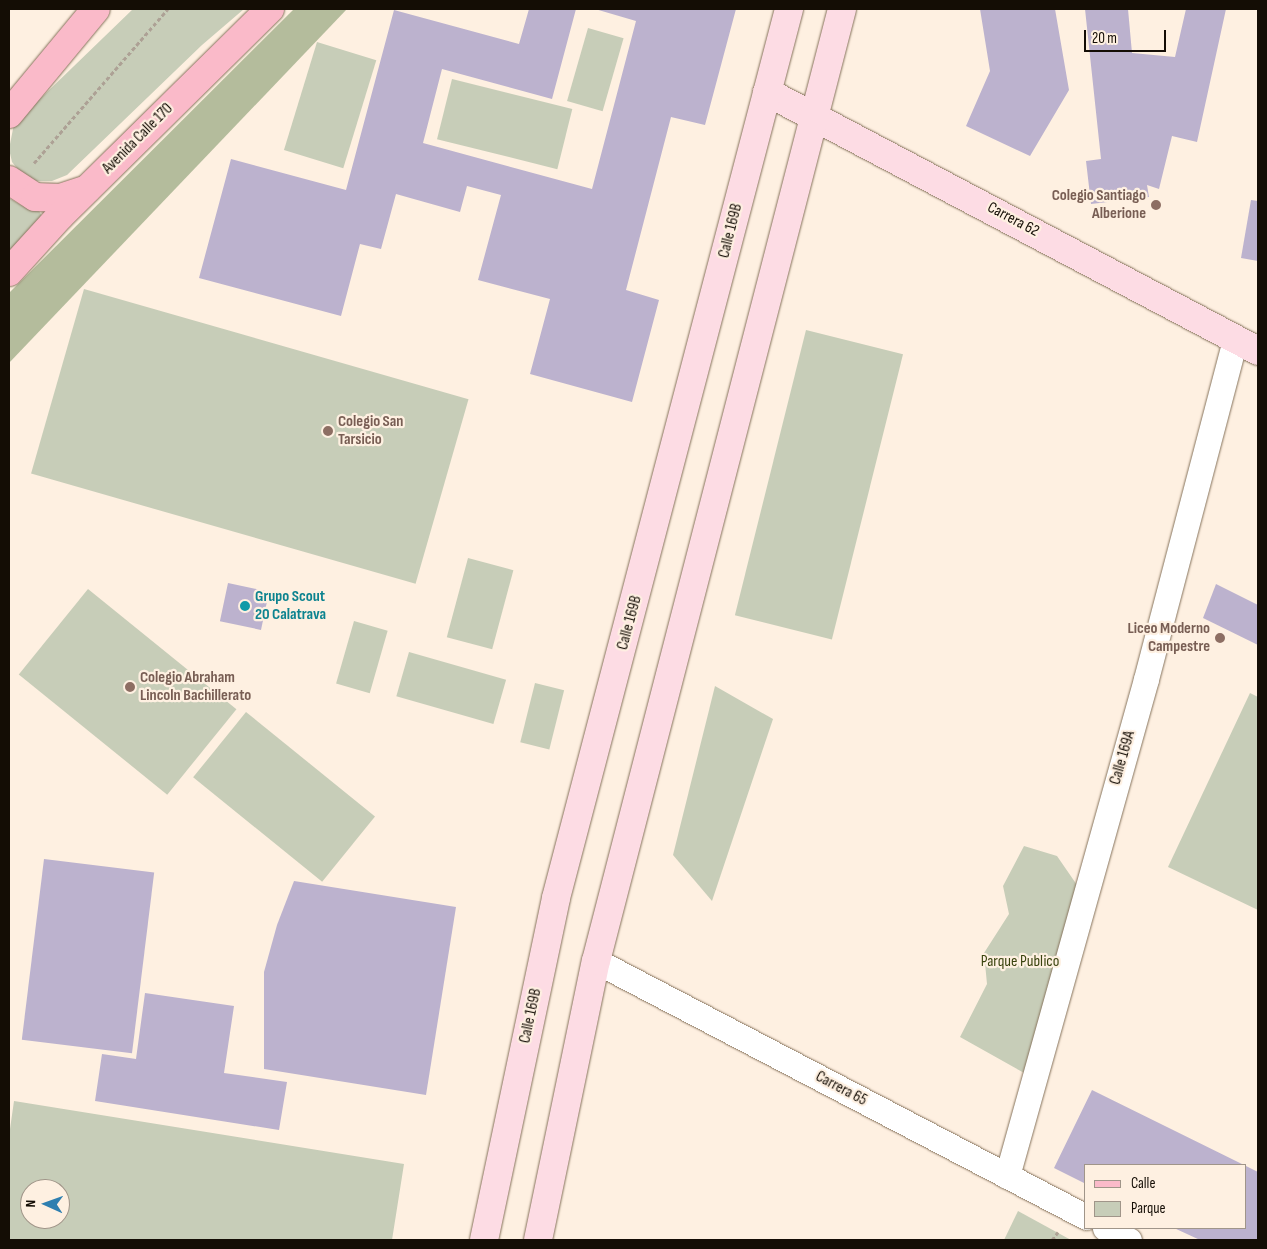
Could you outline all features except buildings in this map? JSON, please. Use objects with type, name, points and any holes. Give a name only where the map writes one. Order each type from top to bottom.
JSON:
[{"type":"main road","points":[[9,90],[90,9]]},
{"type":"main road","points":[[9,114],[96,9]]},
{"type":"main road","name":"Avenida Calle 170","points":[[9,272],[88,188],[270,9]]},
{"type":"main road","name":"Calle 169B","points":[[484,1240],[556,898],[788,9]]},
{"type":"main road","points":[[538,1240],[596,961],[842,9]]},
{"type":"main road","name":"Carrera 62","points":[[767,92],[815,115],[1247,345]]},
{"type":"main road","points":[[11,182],[35,197],[60,198],[88,188]]},
{"type":"street","name":"Calle 169A","points":[[1006,1176],[1146,679],[1247,345]]},
{"type":"street","name":"Carrera 65","points":[[596,961],[1084,1216]]},
{"type":"street","points":[[1108,1229],[1129,1240]]},
{"type":"path","points":[[11,182],[51,146],[168,9]]},
{"type":"green space","points":[[133,9],[244,9],[202,45],[67,175],[52,181],[36,181],[20,172],[12,162],[9,149],[14,124]]},
{"type":"green space","points":[[294,9],[347,9],[9,363],[9,293]]},
{"type":"green space","points":[[588,28],[624,38],[603,111],[567,101]]},
{"type":"green space","points":[[317,42],[376,60],[343,168],[284,150]]},
{"type":"green space","points":[[452,79],[572,109],[557,169],[437,139]]},
{"type":"green space","points":[[9,198],[26,208],[39,211],[42,216],[9,255]]},
{"type":"green space","points":[[84,289],[469,399],[416,584],[31,474]]},
{"type":"green space","points":[[806,330],[903,354],[832,639],[735,615]]},
{"type":"green space","points":[[468,558],[513,570],[492,649],[447,637]]},
{"type":"green space","points":[[88,589],[236,709],[167,795],[19,674]]},
{"type":"green space","points":[[354,621],[388,631],[370,693],[336,683]]},
{"type":"green space","points":[[409,652],[506,680],[493,724],[396,696]]},
{"type":"green space","points":[[535,683],[564,690],[549,749],[520,742]]},
{"type":"green space","points":[[715,686],[773,719],[712,901],[673,855]]},
{"type":"green space","points":[[1250,693],[1258,697],[1258,910],[1168,867]]},
{"type":"green space","points":[[246,712],[375,816],[322,882],[193,777]]},
{"type":"green space","name":"Parque Publico","points":[[1024,846],[1057,856],[1077,885],[1026,1074],[960,1037],[987,984],[984,953],[1009,914],[1003,886]]},
{"type":"green space","points":[[14,1101],[404,1164],[392,1240],[9,1240],[9,1136]]},
{"type":"green space","points":[[1018,1211],[1071,1240],[1004,1240]]},
{"type":"place","name":"Colegio Santiago Alberione","points":[[1156,205]]},
{"type":"place","name":"Colegio San Tarsicio","points":[[328,431]]},
{"type":"place","name":"Grupo Scout 20 Calatrava","points":[[245,606]]},
{"type":"place","name":"Liceo Moderno Campestre","points":[[1220,638]]},
{"type":"place","name":"Colegio Abraham Lincoln Bachillerato","points":[[130,687]]}]
